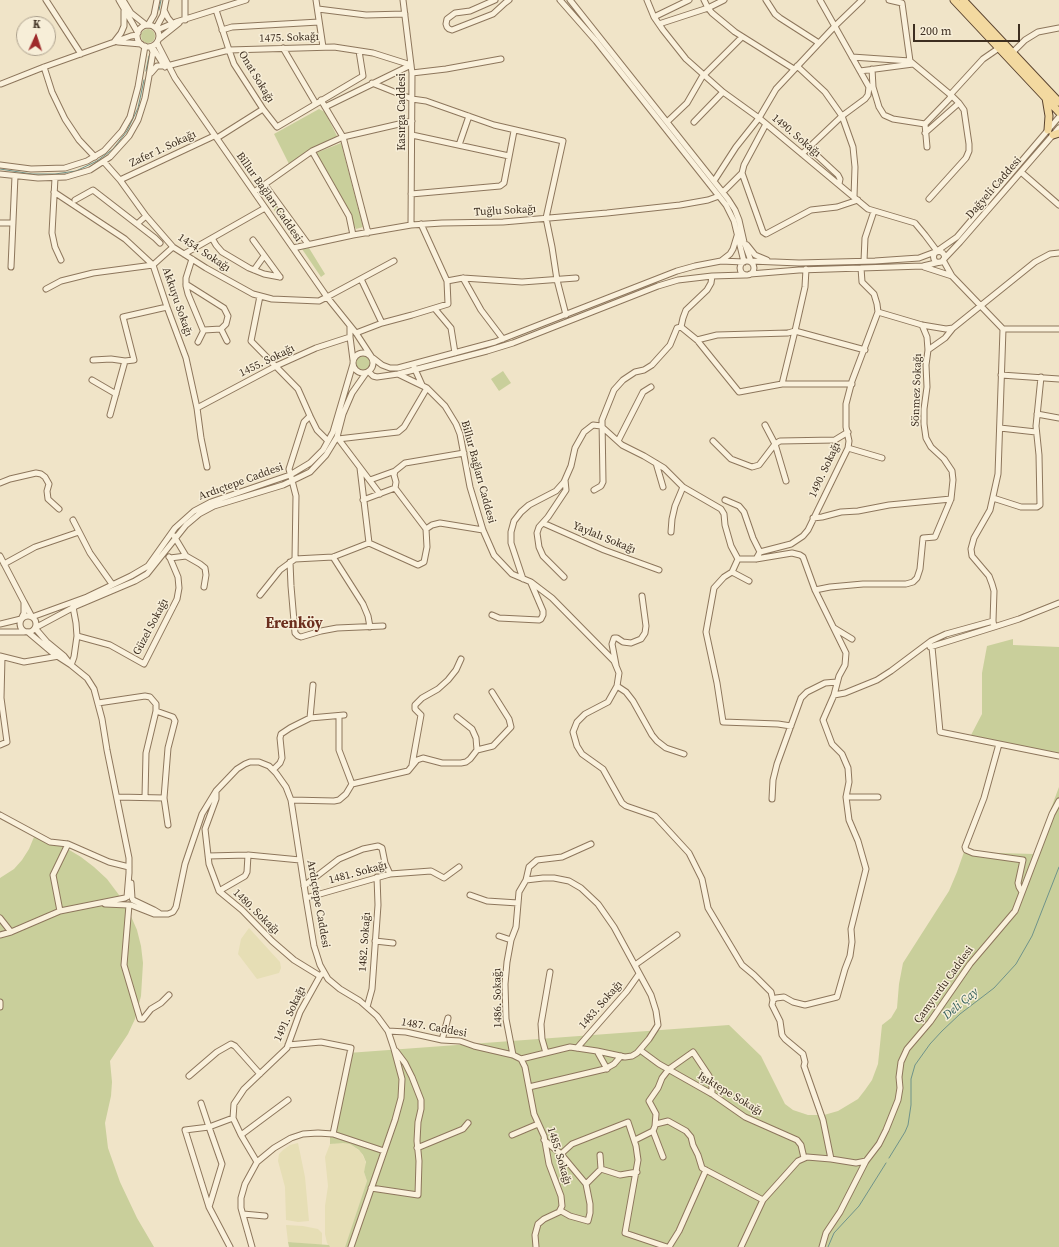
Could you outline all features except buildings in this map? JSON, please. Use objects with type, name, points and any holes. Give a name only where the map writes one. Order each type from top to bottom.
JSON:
[{"type":"main road","points":[[954,0],[1048,96],[1059,102]]},
{"type":"main road","points":[[963,0],[1012,53],[1048,96],[1059,112]]},
{"type":"main road","points":[[1048,96],[1059,96]]},
{"type":"main road","points":[[1048,96],[1049,116],[1054,132]]},
{"type":"street","points":[[46,0],[81,54]]},
{"type":"street","points":[[0,165],[31,169],[59,169],[76,166],[95,157],[114,141],[125,126],[134,103],[140,74],[143,45],[138,39],[138,34],[119,0]]},
{"type":"street","points":[[123,0],[131,13],[147,25],[157,29],[246,0]]},
{"type":"street","points":[[1,84],[44,67],[138,34],[141,28],[147,25],[154,15],[157,0]]},
{"type":"street","points":[[150,76],[157,29],[163,15],[166,0]]},
{"type":"street","points":[[113,43],[143,45],[155,44],[183,21],[185,0]]},
{"type":"street","points":[[316,0],[323,47]]},
{"type":"street","name":"Kasırga Caddesi","points":[[403,0],[412,73],[411,225]]},
{"type":"street","points":[[494,0],[483,3],[470,11],[455,13],[448,18],[446,22],[447,28],[452,30],[493,14],[509,0]]},
{"type":"street","points":[[560,0],[596,41],[735,210],[750,261],[754,264],[755,269],[748,275]]},
{"type":"street","points":[[570,0],[714,181],[731,214],[737,233],[744,262],[740,268],[742,272],[748,275]]},
{"type":"street","name":"1490. Sokağı","points":[[647,0],[654,18],[686,59],[723,92],[759,118],[868,209],[915,223],[925,234],[936,252]]},
{"type":"street","points":[[654,18],[689,0]]},
{"type":"street","points":[[704,0],[708,8],[742,37],[796,68],[825,92],[842,116],[853,147],[856,167],[856,198],[838,207],[811,210],[766,234],[761,228],[742,173]]},
{"type":"street","points":[[659,24],[708,8],[724,0]]},
{"type":"street","points":[[766,0],[775,14],[819,43]]},
{"type":"street","points":[[802,154],[842,116],[865,99],[868,95],[869,87],[820,0]]},
{"type":"street","points":[[714,181],[736,147],[759,118],[776,89],[835,26],[862,0]]},
{"type":"street","points":[[889,0],[902,3],[912,62]]},
{"type":"street","points":[[113,43],[119,36],[124,26],[125,19],[123,8]]},
{"type":"street","points":[[318,9],[366,15],[405,14]]},
{"type":"street","points":[[164,10],[173,24]]},
{"type":"street","name":"Onat Sokağı","points":[[216,10],[228,50],[234,64],[263,109],[277,127],[316,104]]},
{"type":"street","points":[[137,18],[147,18],[154,15]]},
{"type":"street","points":[[222,30],[232,27],[319,22]]},
{"type":"street","points":[[1012,53],[1024,40],[1038,32],[1059,28]]},
{"type":"street","points":[[667,122],[687,103],[702,78],[713,65],[742,37]]},
{"type":"street","name":"Billur Bağları Caddesi","points":[[155,44],[166,66],[293,248],[372,357]]},
{"type":"street","name":"1475. Sokağı","points":[[166,66],[228,50],[323,47],[334,47],[373,53],[411,65]]},
{"type":"street","points":[[283,48],[316,104],[363,76],[359,51]]},
{"type":"street","points":[[927,147],[925,124],[983,59],[1000,48]]},
{"type":"street","points":[[852,57],[912,62],[959,102],[964,110],[969,151],[966,158],[929,199]]},
{"type":"street","points":[[412,73],[446,69],[501,59]]},
{"type":"street","points":[[860,71],[912,62]]},
{"type":"street","points":[[325,107],[411,65]]},
{"type":"street","points":[[0,174],[30,178],[54,178],[79,174],[104,162],[120,147],[133,131],[143,106],[148,82],[153,69],[157,66],[166,66]]},
{"type":"street","points":[[44,67],[52,92],[65,119],[79,140],[95,157]]},
{"type":"street","points":[[872,69],[873,87],[879,107],[884,115],[893,119],[925,124]]},
{"type":"street","points":[[140,74],[148,82]]},
{"type":"street","points":[[372,83],[412,99],[426,101],[514,131],[563,141],[546,218],[557,280],[566,315]]},
{"type":"street","points":[[694,122],[723,92]]},
{"type":"street","points":[[321,100],[343,137],[368,233]]},
{"type":"street","points":[[925,133],[959,102]]},
{"type":"street","name":"Zafer 1. Sokağı","points":[[120,180],[216,137],[263,109]]},
{"type":"street","points":[[459,146],[469,116]]},
{"type":"street","name":"Dağyeli Caddesi","points":[[942,261],[1021,172],[1054,132],[1059,117]]},
{"type":"street","points":[[254,192],[312,151],[343,137],[412,121]]},
{"type":"street","points":[[721,194],[742,173],[744,165],[766,124]]},
{"type":"street","name":"Dağyeli Caddesi","points":[[750,261],[864,261],[912,259],[936,252],[958,237],[1059,128]]},
{"type":"street","points":[[411,194],[500,186],[504,182],[514,131]]},
{"type":"street","points":[[412,135],[509,156]]},
{"type":"street","points":[[809,148],[838,175],[840,180],[839,184]]},
{"type":"street","points":[[312,151],[349,216],[353,235]]},
{"type":"street","name":"1454. Sokağı","points":[[104,162],[120,180],[146,216],[174,247],[253,294],[272,299],[318,300],[328,297],[394,261]]},
{"type":"street","points":[[1021,172],[1059,205]]},
{"type":"street","points":[[11,267],[15,176]]},
{"type":"street","points":[[54,178],[52,233],[55,247],[61,260]]},
{"type":"street","points":[[265,185],[308,244]]},
{"type":"street","points":[[75,200],[93,190],[160,243]]},
{"type":"street","name":"Akkuyu Sokağı","points":[[54,192],[125,238],[153,265],[186,358],[197,408],[207,467]]},
{"type":"street","name":"Tuğlu Sokağı","points":[[293,248],[353,235],[411,225],[504,222],[663,207],[708,200],[721,194]]},
{"type":"street","points":[[184,254],[265,208]]},
{"type":"street","points":[[864,261],[865,238],[874,211]]},
{"type":"street","points":[[137,224],[146,216]]},
{"type":"street","points":[[0,222],[13,223]]},
{"type":"street","points":[[356,333],[382,323],[435,309],[448,304],[447,281],[421,224]]},
{"type":"street","points":[[720,261],[733,250],[737,233]]},
{"type":"street","points":[[212,238],[216,246],[222,252],[254,270],[280,277],[253,240]]},
{"type":"street","points":[[744,242],[755,255],[762,259],[775,262]]},
{"type":"street","points":[[46,289],[61,281],[93,273],[153,265],[174,247]]},
{"type":"street","points":[[942,261],[936,262],[933,255],[936,252],[941,252],[943,254],[944,257],[942,261],[952,276],[980,307],[1004,330],[1059,329]]},
{"type":"street","points":[[928,350],[945,338],[953,328],[1035,262],[1050,254],[1059,253]]},
{"type":"street","points":[[254,270],[264,256]]},
{"type":"street","points":[[192,259],[186,278],[186,284],[188,294],[204,330]]},
{"type":"street","points":[[350,326],[354,369],[362,374],[368,373],[377,377],[398,374],[455,353],[503,339],[670,273],[720,261],[750,261]]},
{"type":"street","points":[[353,363],[354,358],[360,353],[367,354],[382,365],[390,368],[414,367],[513,343],[666,283],[684,279],[712,276],[748,275],[806,269],[923,266],[942,261]]},
{"type":"street","points":[[923,266],[952,276]]},
{"type":"street","points":[[861,268],[862,282],[874,294],[878,312],[922,325],[946,329],[953,328]]},
{"type":"street","points":[[782,384],[805,287],[806,269]]},
{"type":"street","points":[[594,490],[601,486],[604,480],[602,420],[614,390],[623,380],[634,372],[644,370],[652,365],[670,345],[677,328],[681,327],[686,310],[707,290],[711,283],[712,276]]},
{"type":"street","points":[[447,281],[463,278],[522,282],[576,278]]},
{"type":"street","points":[[463,278],[481,310],[503,339]]},
{"type":"street","points":[[361,279],[382,323]]},
{"type":"street","points":[[186,284],[224,308],[228,316],[225,326],[221,329],[204,330]]},
{"type":"street","points":[[260,296],[251,341],[298,388],[317,430],[328,441]]},
{"type":"street","points":[[93,360],[134,360],[123,317],[167,307]]},
{"type":"street","points":[[435,309],[452,331],[455,353]]},
{"type":"street","name":"1490. Sokağı","points":[[760,552],[783,547],[797,541],[808,530],[848,448],[849,441],[846,427],[846,404],[878,312]]},
{"type":"street","name":"Sönmez Sokağı","points":[[814,590],[864,584],[911,583],[916,578],[920,568],[923,538],[935,538],[951,499],[953,480],[952,472],[944,459],[931,447],[926,438],[924,409],[927,387],[926,365],[928,350],[927,338],[922,325]]},
{"type":"street","points":[[681,327],[697,340],[739,392],[782,384],[852,384]]},
{"type":"street","points":[[221,329],[228,341]]},
{"type":"street","points":[[198,342],[204,330]]},
{"type":"street","points":[[994,627],[994,591],[992,584],[988,576],[972,556],[971,549],[974,538],[990,510],[998,474],[1004,330]]},
{"type":"street","points":[[697,340],[717,335],[795,332],[865,350]]},
{"type":"street","name":"1455. Sokağı","points":[[197,408],[276,366],[316,348],[350,337]]},
{"type":"street","points":[[0,632],[26,632],[73,608],[135,581],[147,574],[162,552],[186,525],[199,514],[214,506],[292,481],[310,472],[326,455],[338,438],[343,414],[352,393],[373,367],[374,363],[372,357]]},
{"type":"street","points":[[110,415],[125,360]]},
{"type":"street","name":"Ardıçtepe Caddesi","points":[[32,616],[82,598],[131,576],[148,566],[162,552],[172,532],[194,511],[211,502],[290,475],[310,463],[323,450],[333,432],[353,363]]},
{"type":"street","name":"Billur Bağları Caddesi","points":[[414,367],[425,386]]},
{"type":"street","name":"Billur Bağları Caddesi","points":[[398,374],[425,386],[437,396],[452,415],[460,434],[470,487],[483,530],[491,550],[498,561],[512,574],[531,582],[559,605],[614,661],[616,666]]},
{"type":"street","points":[[1001,375],[1059,378]]},
{"type":"street","points":[[993,498],[1021,507],[1040,506],[1039,455],[1036,432],[1041,377]]},
{"type":"street","points":[[92,380],[116,394]]},
{"type":"street","points":[[338,438],[398,432],[404,427],[425,386]]},
{"type":"street","points":[[618,441],[643,392],[651,387]]},
{"type":"street","points":[[1037,414],[1059,418]]},
{"type":"street","points":[[310,416],[304,422],[289,468],[296,496],[291,586],[295,633],[301,637],[337,628],[383,626]]},
{"type":"street","points":[[523,579],[511,544],[511,532],[514,522],[521,512],[529,505],[556,491],[565,480],[571,466],[575,448],[584,432],[593,425],[602,426],[622,445],[664,468],[683,487],[723,511],[728,534],[738,559],[732,572],[718,582],[714,588],[706,632],[717,683],[723,722],[778,724],[791,726]]},
{"type":"street","points":[[766,425],[775,444],[786,482]]},
{"type":"street","points":[[1000,428],[1036,432]]},
{"type":"street","points":[[333,432],[380,494]]},
{"type":"street","points":[[713,441],[729,457],[748,467],[752,467],[759,465],[775,444],[783,441],[834,440],[848,432]]},
{"type":"street","points":[[848,448],[882,458]]},
{"type":"street","points":[[370,480],[395,471],[406,463],[464,453]]},
{"type":"street","points":[[656,463],[662,487]]},
{"type":"street","points":[[360,467],[369,543]]},
{"type":"street","points":[[260,596],[280,570],[293,560],[333,558],[369,543],[416,564],[420,564],[425,560],[427,547],[426,529],[395,488],[395,471]]},
{"type":"street","points":[[0,483],[36,473],[41,474],[45,477],[49,484],[46,493],[48,499],[59,509]]},
{"type":"street","points":[[564,577],[546,560],[538,547],[537,533],[566,490],[565,480]]},
{"type":"street","points":[[671,532],[675,506],[683,487]]},
{"type":"street","points":[[363,500],[395,488]]},
{"type":"street","points":[[813,518],[889,505],[951,499]]},
{"type":"street","points":[[725,500],[738,506],[744,512],[753,538],[760,552],[756,559]]},
{"type":"street","points":[[73,520],[90,553],[112,584]]},
{"type":"street","points":[[426,529],[432,525],[440,523],[483,530]]},
{"type":"street","name":"Yaylalı Sokağı","points":[[543,523],[604,550],[659,570]]},
{"type":"street","points":[[4,564],[35,547],[79,532]]},
{"type":"street","points":[[172,532],[186,556],[205,568],[206,575],[204,587]]},
{"type":"street","points":[[162,552],[170,558],[186,556]]},
{"type":"street","points":[[738,559],[756,559],[792,553],[803,557],[814,590],[846,653],[845,665],[823,720],[832,744],[842,754],[848,768],[849,782],[846,797],[849,820],[858,841],[866,869],[852,929],[850,956],[837,997],[805,1005],[793,1002],[784,997],[773,1000]]},
{"type":"street","points":[[0,556],[35,620],[35,628],[47,642],[64,656],[71,665]]},
{"type":"street","name":"Güzel Sokağı","points":[[77,636],[110,645],[144,664],[177,600],[179,588],[178,577],[170,558]]},
{"type":"street","points":[[333,558],[362,604],[368,616],[370,627]]},
{"type":"street","points":[[732,572],[749,581]]},
{"type":"street","points":[[492,615],[499,618],[541,619],[543,611],[531,582]]},
{"type":"street","points":[[642,596],[646,626],[645,633],[640,639],[631,643],[623,642],[617,638],[614,638],[612,644],[618,673],[617,686],[608,702],[585,714],[577,722],[573,732],[577,746],[582,754],[603,769],[622,803],[626,806],[655,816],[689,853],[702,879],[708,908],[742,965],[769,988],[773,996],[772,1005],[780,1021],[782,1035],[800,1050],[804,1058],[804,1066],[823,1120],[831,1158]]},
{"type":"street","points":[[24,602],[24,613],[21,619],[20,627],[87,678],[94,690],[98,703],[129,858],[129,901],[124,965],[140,1019],[143,1019],[151,1009],[161,1003],[169,995]]},
{"type":"street","points":[[925,645],[932,647],[1019,619],[1059,604]]},
{"type":"street","points":[[71,665],[74,657],[77,636],[73,608]]},
{"type":"street","points":[[0,624],[21,619],[26,616],[32,616]]},
{"type":"street","points":[[834,695],[845,693],[877,680],[892,671],[925,645],[946,634],[993,621]]},
{"type":"street","points":[[834,628],[852,639]]},
{"type":"street","points":[[932,647],[940,732],[1059,756]]},
{"type":"street","points":[[0,745],[7,742],[1,698],[1,657],[24,662],[59,656]]},
{"type":"street","points":[[412,766],[421,715],[415,709],[416,705],[422,698],[438,689],[448,680],[462,660]]},
{"type":"street","points":[[772,799],[777,764],[799,702],[803,695],[825,683],[837,682]]},
{"type":"street","points":[[310,718],[312,685]]},
{"type":"street","points":[[617,686],[626,692],[633,700],[652,735],[666,748],[684,754]]},
{"type":"street","points":[[291,800],[334,802],[343,798],[352,784],[408,771],[417,760],[423,758],[442,763],[461,763],[470,759],[477,750],[493,746],[511,727],[509,719],[492,692]]},
{"type":"street","points":[[98,703],[148,696],[154,701],[157,707],[146,753],[145,797]]},
{"type":"street","points":[[156,711],[173,717],[175,721],[168,748],[164,798],[168,825]]},
{"type":"street","points":[[0,935],[11,932],[60,911],[80,906],[129,901],[154,914],[170,913],[176,907],[182,874],[202,814],[216,791],[237,769],[245,764],[259,762],[273,770],[280,763],[282,758],[281,734],[310,718],[342,716],[339,750],[352,784]]},
{"type":"street","points":[[457,717],[472,729],[476,738],[477,750]]},
{"type":"street","points":[[999,744],[984,798],[965,847],[966,850],[973,853],[1023,860],[1018,883],[1022,892]]},
{"type":"street","name":"Ardıçtepe Caddesi","points":[[273,770],[283,781],[291,800],[314,946],[322,974],[340,989],[360,1001],[377,1016],[388,1031],[402,1079],[402,1090],[395,1120],[352,1247]]},
{"type":"street","name":"1480. Sokağı","points":[[216,791],[216,799],[205,829],[209,864],[220,892],[242,910],[272,941],[294,960],[322,974]]},
{"type":"street","points":[[117,797],[164,798]]},
{"type":"street","points":[[846,797],[878,797]]},
{"type":"street","name":"Çamyurdu Caddesi","points":[[822,1247],[826,1233],[840,1212],[866,1161],[879,1144],[886,1130],[898,1100],[901,1062],[907,1049],[930,1022],[970,964],[1014,911],[1052,814],[1059,801]]},
{"type":"street","points":[[0,815],[50,842],[68,844],[108,862],[129,867]]},
{"type":"street","points":[[60,911],[53,875],[68,844]]},
{"type":"street","name":"1486. Sokağı","points":[[513,1055],[506,1019],[505,984],[511,940],[516,927],[519,892],[526,880],[529,867],[537,860],[562,857],[591,844]]},
{"type":"street","points":[[304,886],[339,859],[357,851],[378,846],[382,848],[385,863],[390,874]]},
{"type":"street","points":[[208,856],[248,855],[300,860]]},
{"type":"street","points":[[220,892],[245,876],[247,872],[248,855]]},
{"type":"street","name":"1481. Sokağı","points":[[306,898],[390,874],[431,870],[444,878],[459,867]]},
{"type":"street","name":"1482. Sokağı","points":[[367,1007],[372,989],[378,905],[376,877]]},
{"type":"street","points":[[520,1059],[570,1047],[630,1057],[640,1050],[658,1025],[653,1001],[640,974],[625,945],[598,904],[581,888],[569,881],[554,878],[526,880]]},
{"type":"street","points":[[470,895],[487,901],[518,902]]},
{"type":"street","points":[[0,918],[11,932]]},
{"type":"street","points":[[499,936],[511,940]]},
{"type":"street","points":[[635,965],[677,936]]},
{"type":"street","points":[[375,941],[393,943]]},
{"type":"street","points":[[546,1053],[542,1039],[541,1024],[550,972]]},
{"type":"street","name":"1491. Sokağı","points":[[233,1118],[234,1104],[244,1090],[287,1048],[300,1012],[322,974]]},
{"type":"street","name":"1483. Sokağı","points":[[577,1048],[640,974]]},
{"type":"street","points":[[0,1002],[0,1007]]},
{"type":"street","points":[[442,1040],[448,1018]]},
{"type":"street","name":"1487. Caddesi","points":[[388,1031],[406,1032],[442,1040],[460,1041],[474,1046],[513,1055],[520,1059]]},
{"type":"street","points":[[288,1045],[321,1042],[350,1048],[332,1134]]},
{"type":"street","points":[[189,1076],[217,1052],[231,1044],[235,1046],[260,1074]]},
{"type":"street","points":[[371,1188],[418,1195],[418,1122],[421,1109],[421,1100],[419,1092],[407,1068],[394,1049]]},
{"type":"street","name":"Işıktepe Sokağı","points":[[640,1050],[712,1094],[745,1117],[797,1140],[801,1145],[804,1158]]},
{"type":"street","points":[[597,1051],[607,1069]]},
{"type":"street","points":[[635,1140],[653,1131],[656,1124],[656,1114],[649,1099],[669,1069],[693,1052],[709,1076],[712,1094]]},
{"type":"street","points":[[529,1086],[607,1069],[621,1056]]},
{"type":"street","name":"1485. Sokağı","points":[[520,1059],[526,1067],[534,1114],[544,1136],[549,1164],[560,1196],[562,1206],[561,1211]]},
{"type":"street","points":[[241,1135],[288,1100]]},
{"type":"street","points":[[201,1103],[222,1164],[209,1207]]},
{"type":"street","points":[[230,1247],[209,1207],[185,1130],[209,1127],[233,1118],[257,1162]]},
{"type":"street","points":[[656,1124],[668,1121],[688,1132],[692,1137],[693,1145],[702,1168],[763,1200]]},
{"type":"street","points":[[561,1154],[572,1144],[628,1122],[635,1140],[638,1157],[637,1172],[625,1233],[668,1247],[679,1231],[706,1170]]},
{"type":"street","points":[[418,1148],[463,1129],[468,1123]]},
{"type":"street","points":[[512,1135],[538,1124]]},
{"type":"street","points":[[653,1131],[663,1157]]},
{"type":"street","points":[[252,1247],[243,1214],[241,1198],[245,1184],[257,1162],[274,1148],[291,1138],[303,1134],[318,1133],[332,1134],[384,1151]]},
{"type":"street","points":[[536,1247],[535,1235],[538,1224],[544,1219],[561,1211],[570,1216],[588,1221],[590,1208],[586,1184],[561,1154],[544,1140]]},
{"type":"street","points":[[586,1184],[601,1169],[600,1155]]},
{"type":"street","points":[[742,1247],[763,1200],[798,1161],[804,1158],[831,1158],[856,1163],[866,1161]]},
{"type":"street","points":[[601,1169],[620,1175],[637,1172]]},
{"type":"street","points":[[243,1214],[265,1216]]},
{"type":"shaded area","points":[[249,928],[280,962],[281,968],[279,973],[257,979],[238,954],[241,939]]},
{"type":"shaded area","points":[[339,1142],[350,1144],[361,1152],[365,1160],[366,1165],[364,1172],[367,1181],[345,1247],[330,1247],[327,1243],[325,1234],[325,1206],[328,1186],[325,1157],[330,1144]]},
{"type":"shaded area","points":[[298,1143],[305,1177],[309,1221],[298,1222],[286,1220],[285,1187],[278,1161],[279,1154],[283,1150],[290,1145]]},
{"type":"shaded area","points":[[286,1225],[318,1229],[322,1233],[322,1245],[288,1242]]},
{"type":"green space","points":[[148,29],[153,31],[155,36],[153,41],[148,43],[143,41],[141,36],[143,31]]},
{"type":"green space","points":[[319,109],[325,112],[338,138],[290,166],[274,134]]},
{"type":"green space","points":[[341,143],[363,227],[356,229],[316,153]]},
{"type":"green space","points":[[264,191],[269,194],[301,239],[295,240],[262,193]]},
{"type":"green space","points":[[309,248],[325,274],[321,277],[302,249]]},
{"type":"green space","points":[[360,356],[366,356],[370,360],[370,366],[366,370],[360,370],[356,366],[356,360]]},
{"type":"green space","points":[[503,371],[511,383],[499,391],[491,379]]},
{"type":"green space","points":[[1013,639],[1013,645],[1059,647],[1059,754],[969,739],[982,714],[982,673],[987,646]]},
{"type":"green space","points":[[1059,787],[1059,1247],[345,1247],[367,1181],[364,1172],[366,1162],[359,1150],[350,1144],[330,1144],[330,1134],[348,1053],[729,1025],[761,1056],[785,1104],[793,1110],[808,1115],[824,1115],[838,1111],[858,1099],[872,1080],[878,1064],[882,1025],[891,1018],[897,1008],[903,963],[949,891],[964,852],[1034,854]]},
{"type":"green space","points":[[34,837],[66,848],[94,867],[107,879],[122,899],[137,930],[143,963],[141,996],[135,1019],[128,1034],[110,1061],[112,1082],[111,1096],[105,1123],[108,1148],[120,1182],[137,1218],[154,1247],[0,1247],[0,878],[14,869],[22,860]]},
{"type":"green space","points":[[288,1242],[329,1245],[330,1247],[289,1247]]},
{"type":"waterway","points":[[159,10],[161,0]]},
{"type":"waterway","points":[[146,71],[149,56]]},
{"type":"waterway","points":[[0,169],[32,174],[55,174],[76,171],[97,161],[113,149],[127,131],[138,108],[144,80]]},
{"type":"waterway","name":"Deli Çay","points":[[889,1158],[908,1125],[911,1105],[911,1079],[915,1065],[930,1044],[942,1031],[960,1014],[994,988],[1016,964],[1032,936],[1059,867]]},
{"type":"waterway","name":"Deli Çay","points":[[828,1247],[834,1233],[859,1206],[886,1163]]},
{"type":"district","name":"Erenköy","points":[[294,624]]}]
